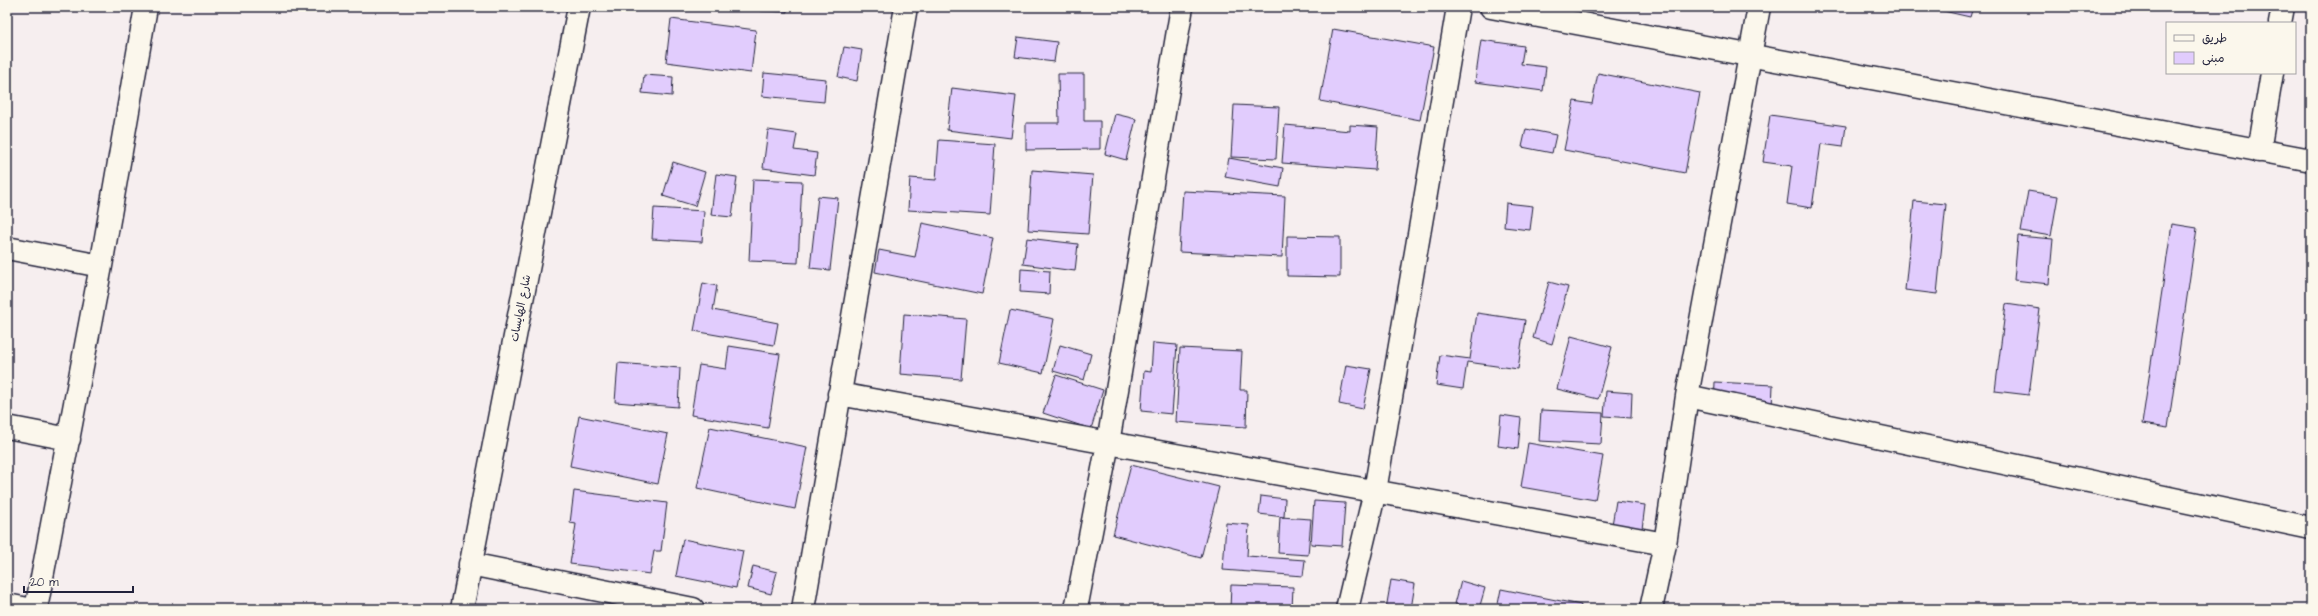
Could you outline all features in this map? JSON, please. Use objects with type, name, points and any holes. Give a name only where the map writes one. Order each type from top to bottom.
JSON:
[{"type":"street","points":[[36,609],[101,266],[146,7]]},
{"type":"street","name":"شارع الهايسات","points":[[462,609],[578,7]]},
{"type":"street","points":[[803,609],[906,7]]},
{"type":"street","points":[[1076,609],[1108,444],[1182,7]]},
{"type":"street","points":[[1347,609],[1375,491],[1458,7]]},
{"type":"street","points":[[1491,7],[2311,160]]},
{"type":"street","points":[[1651,609],[1665,544],[1687,396],[1759,7]]},
{"type":"street","points":[[2280,22],[2283,7]]},
{"type":"street","points":[[2258,151],[2272,74]]},
{"type":"street","points":[[7,248],[101,266]]},
{"type":"street","points":[[839,394],[1665,544]]},
{"type":"street","points":[[1687,396],[2311,528]]},
{"type":"street","points":[[7,427],[69,439]]},
{"type":"street","points":[[470,564],[693,609]]},
{"type":"street","points":[[7,605],[28,609]]},
{"type":"building","points":[[761,7],[787,7],[787,12],[761,11]]},
{"type":"building","points":[[1926,7],[1973,7],[1970,17]]},
{"type":"building","points":[[671,19],[756,30],[751,73],[666,62]]},
{"type":"building","points":[[1333,29],[1434,47],[1420,120],[1320,101]]},
{"type":"building","points":[[1018,37],[1057,42],[1054,62],[1015,57]]},
{"type":"building","points":[[1481,40],[1524,46],[1521,64],[1546,67],[1543,91],[1475,82]]},
{"type":"building","points":[[844,47],[862,50],[857,81],[838,77]]},
{"type":"building","points":[[764,73],[826,79],[824,102],[762,96]]},
{"type":"building","points":[[1598,73],[1700,93],[1685,173],[1564,150],[1574,101],[1592,104]]},
{"type":"building","points":[[1058,74],[1084,74],[1084,121],[1100,121],[1100,149],[1026,150],[1026,123],[1059,123]]},
{"type":"building","points":[[644,75],[673,77],[672,96],[642,93]]},
{"type":"building","points":[[952,88],[1016,96],[1011,138],[947,130]]},
{"type":"building","points":[[1234,105],[1279,107],[1276,159],[1231,157]]},
{"type":"building","points":[[1115,114],[1136,119],[1126,160],[1105,154]]},
{"type":"building","points":[[1770,115],[1846,126],[1843,147],[1821,144],[1812,208],[1787,204],[1792,166],[1763,162]]},
{"type":"building","points":[[1285,125],[1350,131],[1350,125],[1378,127],[1375,170],[1282,163]]},
{"type":"building","points":[[1526,129],[1556,135],[1552,153],[1522,147]]},
{"type":"building","points":[[768,130],[797,134],[794,150],[817,153],[814,175],[763,168]]},
{"type":"building","points":[[939,140],[995,144],[990,215],[908,210],[910,178],[936,180]]},
{"type":"building","points":[[1229,158],[1283,168],[1280,187],[1225,177]]},
{"type":"building","points":[[673,162],[705,172],[695,206],[663,196]]},
{"type":"building","points":[[1032,170],[1093,175],[1088,234],[1028,230]]},
{"type":"building","points":[[716,174],[737,177],[732,217],[711,215]]},
{"type":"building","points":[[753,179],[802,181],[798,263],[749,261]]},
{"type":"building","points":[[1183,191],[1285,196],[1282,257],[1179,252]]},
{"type":"building","points":[[2028,191],[2058,196],[2051,236],[2021,231]]},
{"type":"building","points":[[818,196],[838,198],[830,270],[810,268]]},
{"type":"building","points":[[1914,201],[1946,204],[1937,294],[1905,290]]},
{"type":"building","points":[[1506,203],[1533,206],[1530,230],[1504,227]]},
{"type":"building","points":[[654,208],[704,211],[702,242],[652,239]]},
{"type":"building","points":[[922,223],[993,238],[982,294],[875,272],[879,250],[915,257]]},
{"type":"building","points":[[2172,224],[2197,228],[2168,428],[2142,424]]},
{"type":"building","points":[[1287,236],[1340,237],[1340,277],[1287,276]]},
{"type":"building","points":[[2018,236],[2053,239],[2049,284],[2014,280]]},
{"type":"building","points":[[1027,238],[1078,244],[1075,271],[1023,264]]},
{"type":"building","points":[[1021,269],[1050,271],[1049,294],[1020,292]]},
{"type":"building","points":[[1549,282],[1568,287],[1552,344],[1533,338]]},
{"type":"building","points":[[703,283],[717,286],[713,310],[778,323],[774,345],[694,331]]},
{"type":"building","points":[[2006,304],[2040,309],[2029,395],[1995,391]]},
{"type":"building","points":[[1010,310],[1054,319],[1043,373],[999,363]]},
{"type":"building","points":[[1477,313],[1525,320],[1518,369],[1467,362],[1463,389],[1436,385],[1440,355],[1470,359]]},
{"type":"building","points":[[904,314],[966,319],[961,379],[900,374]]},
{"type":"building","points":[[1571,336],[1612,347],[1598,399],[1557,389]]},
{"type":"building","points":[[1153,343],[1177,345],[1172,414],[1141,411],[1144,371],[1151,372]]},
{"type":"building","points":[[1060,345],[1091,354],[1084,380],[1053,371]]},
{"type":"building","points":[[729,346],[780,354],[768,428],[691,415],[699,365],[726,369]]},
{"type":"building","points":[[1180,348],[1242,351],[1240,390],[1247,390],[1246,427],[1176,422]]},
{"type":"building","points":[[618,363],[680,368],[678,407],[615,402]]},
{"type":"building","points":[[1346,365],[1371,369],[1363,409],[1339,404]]},
{"type":"building","points":[[1056,375],[1103,390],[1091,429],[1043,413]]},
{"type":"building","points":[[1715,382],[1773,385],[1772,408],[1714,406]]},
{"type":"building","points":[[1606,391],[1632,393],[1631,418],[1604,416]]},
{"type":"building","points":[[1541,410],[1603,413],[1601,444],[1539,441]]},
{"type":"building","points":[[1501,415],[1521,418],[1518,449],[1498,446]]},
{"type":"building","points":[[579,416],[668,434],[658,484],[570,466]]},
{"type":"building","points":[[710,427],[807,447],[795,509],[697,488]]},
{"type":"building","points":[[1528,443],[1603,456],[1595,500],[1521,487]]},
{"type":"building","points":[[1131,465],[1219,487],[1201,558],[1113,535]]},
{"type":"building","points":[[574,491],[667,503],[661,551],[654,551],[650,574],[570,564],[576,524],[570,523]]},
{"type":"building","points":[[1261,496],[1285,499],[1284,517],[1259,514]]},
{"type":"building","points":[[1314,501],[1345,503],[1342,546],[1311,544]]},
{"type":"building","points":[[1616,501],[1645,505],[1642,529],[1612,525]]},
{"type":"building","points":[[1280,517],[1311,519],[1308,555],[1278,553]]},
{"type":"building","points":[[1226,523],[1249,525],[1247,556],[1305,560],[1303,576],[1223,570]]},
{"type":"building","points":[[683,539],[743,551],[736,588],[676,576]]},
{"type":"building","points":[[753,566],[777,572],[771,594],[748,588]]},
{"type":"building","points":[[1391,580],[1415,584],[1411,609],[1386,609]]},
{"type":"building","points":[[1461,581],[1485,588],[1479,609],[1455,604]]},
{"type":"building","points":[[1231,585],[1293,587],[1292,609],[1230,609]]},
{"type":"building","points":[[1501,589],[1581,605],[1580,609],[1497,609]]}]
